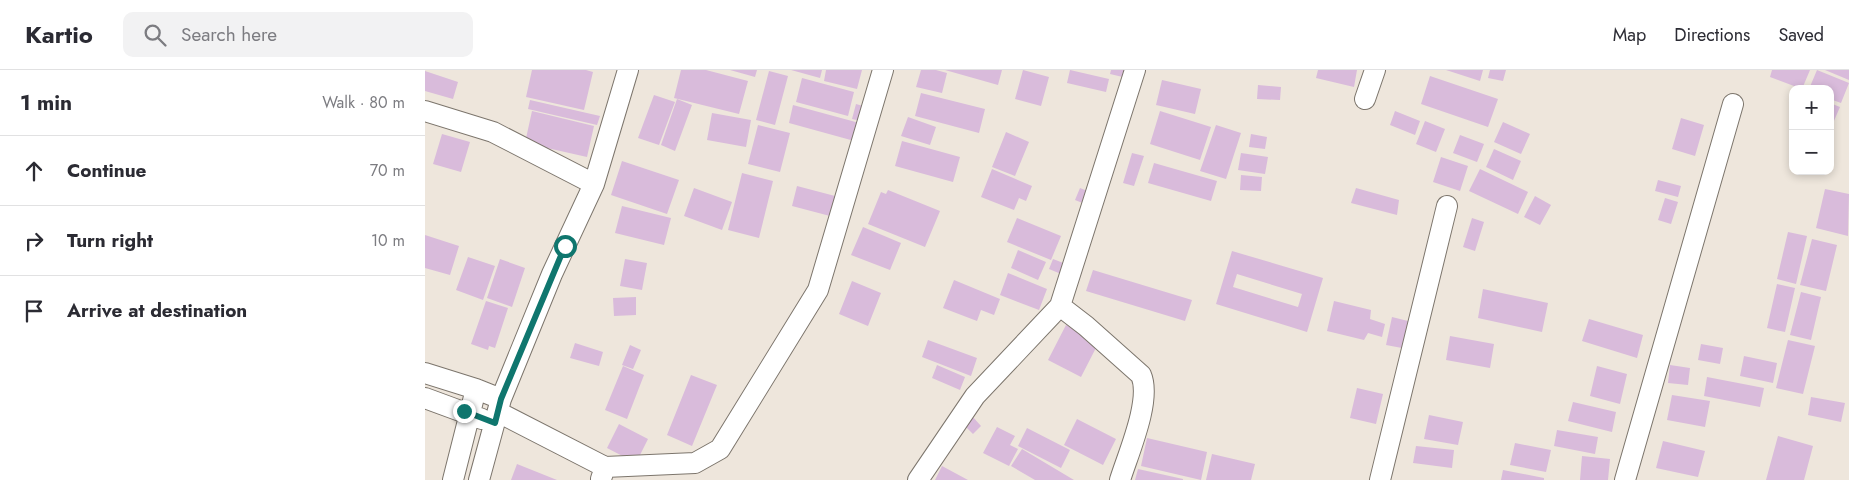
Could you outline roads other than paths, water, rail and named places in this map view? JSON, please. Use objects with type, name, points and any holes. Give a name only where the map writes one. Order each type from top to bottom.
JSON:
[{"type":"street","points":[[479,480],[498,411],[552,274],[594,184],[628,70]]},
{"type":"street","points":[[425,374],[476,389],[498,411],[603,474],[695,463],[720,449],[818,290],[883,70]]},
{"type":"street","points":[[918,480],[975,396],[1060,306],[1135,70]]},
{"type":"street","points":[[1365,99],[1375,70]]},
{"type":"street","points":[[1625,480],[1733,104]]},
{"type":"street","points":[[425,111],[493,132],[594,184]]},
{"type":"street","points":[[1380,480],[1447,206]]},
{"type":"street","points":[[1060,306],[1086,326],[1141,375],[1143,380],[1143,405],[1120,480]]},
{"type":"street","points":[[453,480],[476,389]]},
{"type":"street","points":[[425,398],[469,414],[498,411]]}]
